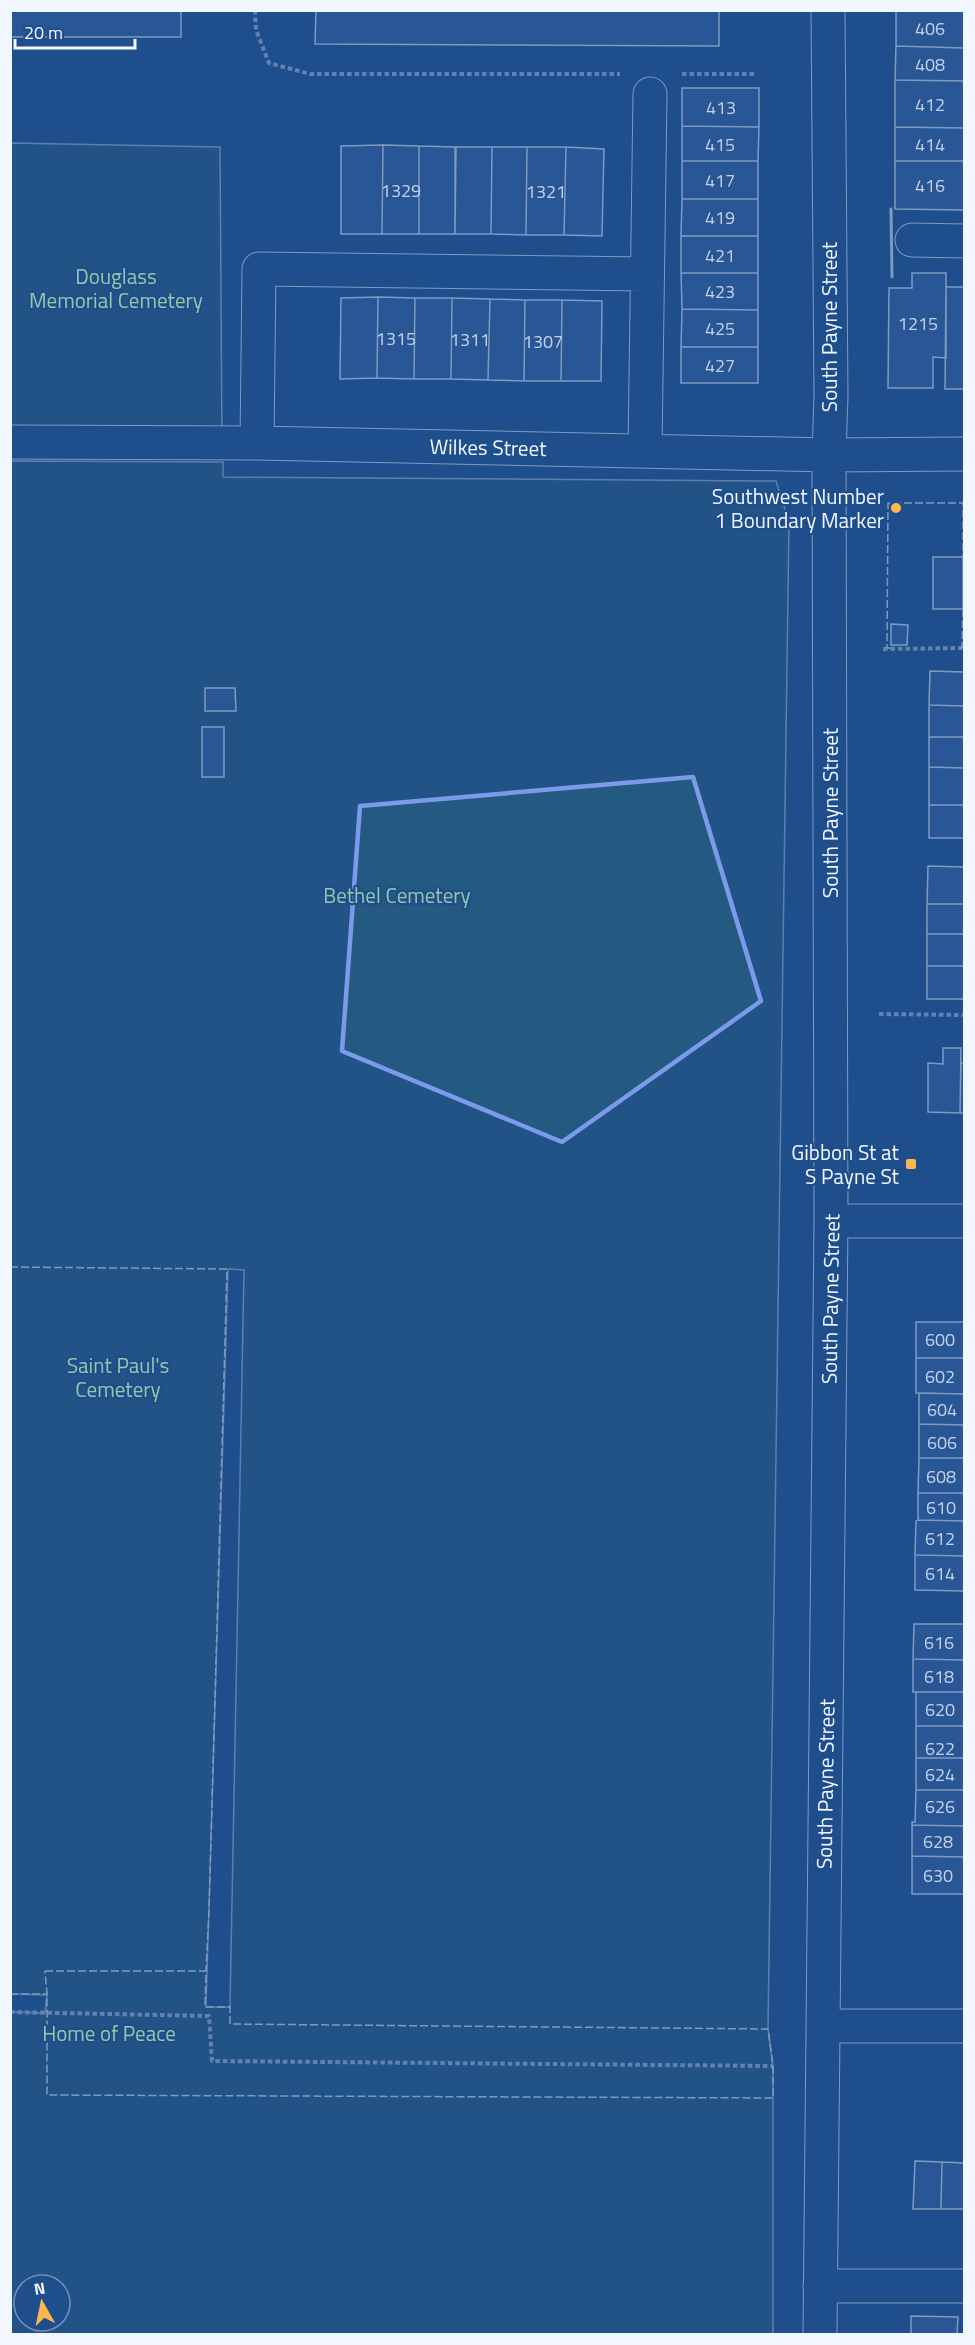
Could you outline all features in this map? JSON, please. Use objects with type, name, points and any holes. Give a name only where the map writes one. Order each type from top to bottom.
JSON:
[{"type":"street","name":"South Payne Street","points":[[820,2334],[831,1221],[829,455],[831,396],[828,10]]},
{"type":"street","points":[[645,451],[649,81]]},
{"type":"street","points":[[912,240],[964,241]]},
{"type":"street","points":[[257,443],[259,269],[647,273]]},
{"type":"street","name":"Wilkes Street","points":[[10,442],[257,443],[829,455],[964,454]]},
{"type":"street","points":[[831,1221],[964,1221]]},
{"type":"street","points":[[823,2026],[964,2026]]},
{"type":"street","points":[[820,2286],[964,2286]]},
{"type":"path","points":[[255,10],[256,30],[269,63],[310,74],[649,81],[755,74]]},
{"type":"path","points":[[883,649],[964,648]]},
{"type":"path","points":[[879,1014],[964,1015]]},
{"type":"path","points":[[10,2012],[209,2016],[212,2061],[774,2066]]},
{"type":"highlighted area","points":[[693,777],[761,1001],[562,1142],[342,1051],[360,806]]},
{"type":"green space","name":"Douglass Memorial Cemetery","points":[[11,143],[220,147],[222,443],[11,442]]},
{"type":"green space","name":"Bethel Cemetery","points":[[11,461],[223,462],[223,477],[776,481],[789,522],[768,2029],[773,2066],[773,2334],[11,2334],[11,2012],[45,2013],[47,1995],[11,1994]],"holes":[[[228,1269],[244,1270],[230,2007],[206,2007]]]},
{"type":"building","points":[[10,10],[181,10],[181,37],[10,37]]},
{"type":"building","points":[[316,10],[719,10],[719,46],[315,44]]},
{"type":"building","points":[[896,10],[964,10],[964,48],[896,46]]},
{"type":"building","points":[[896,46],[964,48],[964,81],[895,80]]},
{"type":"building","points":[[895,80],[964,81],[964,128],[895,127]]},
{"type":"building","points":[[682,88],[759,88],[759,127],[682,126]]},
{"type":"building","points":[[682,126],[759,127],[758,161],[682,161]]},
{"type":"building","points":[[895,127],[964,128],[964,161],[895,161]]},
{"type":"building","points":[[383,145],[419,146],[419,234],[382,234]]},
{"type":"building","points":[[383,145],[382,234],[341,234],[341,146]]},
{"type":"building","points":[[419,146],[455,147],[455,234],[419,234]]},
{"type":"building","points":[[456,147],[492,147],[491,234],[455,234]]},
{"type":"building","points":[[492,147],[527,147],[526,235],[491,234]]},
{"type":"building","points":[[527,147],[566,147],[564,235],[526,235]]},
{"type":"building","points":[[566,147],[604,149],[602,236],[564,235]]},
{"type":"building","points":[[682,161],[758,161],[758,199],[682,199]]},
{"type":"building","points":[[895,161],[964,161],[964,210],[895,209]]},
{"type":"building","points":[[682,199],[758,199],[758,236],[681,236]]},
{"type":"building","points":[[681,236],[758,236],[758,273],[681,273]]},
{"type":"building","points":[[681,273],[758,273],[758,310],[682,309]]},
{"type":"building","points":[[912,273],[946,273],[946,358],[933,357],[933,388],[888,388],[889,288],[912,288]]},
{"type":"building","points":[[946,287],[964,287],[964,389],[945,389]]},
{"type":"building","points":[[378,297],[415,298],[414,379],[377,378]]},
{"type":"building","points":[[378,297],[377,378],[340,379],[341,298]]},
{"type":"building","points":[[415,298],[452,298],[451,379],[414,379]]},
{"type":"building","points":[[452,298],[490,299],[488,380],[451,379]]},
{"type":"building","points":[[490,299],[525,300],[524,381],[488,380]]},
{"type":"building","points":[[525,300],[562,300],[561,381],[524,381]]},
{"type":"building","points":[[562,300],[602,301],[601,381],[561,381]]},
{"type":"building","points":[[682,309],[758,310],[758,347],[681,347]]},
{"type":"building","points":[[681,347],[758,347],[758,383],[681,383]]},
{"type":"building","points":[[933,557],[963,557],[963,609],[933,609]]},
{"type":"building","points":[[964,557],[964,609],[963,609]]},
{"type":"building","points":[[891,624],[908,625],[907,645],[891,645]]},
{"type":"building","points":[[930,671],[964,672],[964,706],[929,705]]},
{"type":"building","points":[[205,688],[235,688],[236,711],[205,711]]},
{"type":"building","points":[[929,705],[964,706],[964,737],[929,737]]},
{"type":"building","points":[[202,727],[224,727],[224,777],[202,777]]},
{"type":"building","points":[[929,737],[964,737],[964,768],[929,767]]},
{"type":"building","points":[[929,767],[964,768],[964,805],[929,805]]},
{"type":"building","points":[[929,805],[964,805],[964,838],[929,838]]},
{"type":"building","points":[[928,866],[964,867],[964,904],[927,904]]},
{"type":"building","points":[[927,904],[964,904],[964,934],[927,934]]},
{"type":"building","points":[[927,934],[964,934],[964,966],[927,966]]},
{"type":"building","points":[[927,966],[964,966],[964,999],[927,999]]},
{"type":"building","points":[[943,1048],[961,1048],[960,1113],[928,1112],[928,1063],[943,1064]]},
{"type":"building","points":[[961,1063],[964,1063],[964,1113],[960,1113]]},
{"type":"building","points":[[916,1322],[964,1322],[964,1358],[916,1358]]},
{"type":"building","points":[[916,1358],[964,1358],[964,1394],[916,1393]]},
{"type":"building","points":[[919,1393],[964,1394],[964,1425],[919,1424]]},
{"type":"building","points":[[919,1424],[964,1425],[964,1458],[919,1458]]},
{"type":"building","points":[[919,1458],[964,1458],[964,1493],[918,1493]]},
{"type":"building","points":[[918,1493],[964,1493],[964,1521],[918,1520]]},
{"type":"building","points":[[916,1521],[964,1521],[964,1556],[915,1555]]},
{"type":"building","points":[[915,1555],[964,1556],[964,1591],[915,1590]]},
{"type":"building","points":[[914,1624],[964,1624],[964,1660],[913,1659]]},
{"type":"building","points":[[913,1659],[964,1660],[964,1692],[913,1692]]},
{"type":"building","points":[[916,1692],[964,1692],[964,1726],[916,1726]]},
{"type":"building","points":[[916,1726],[964,1726],[964,1758],[916,1758]]},
{"type":"building","points":[[916,1758],[964,1758],[964,1790],[916,1790]]},
{"type":"building","points":[[916,1790],[964,1790],[964,1826],[912,1825],[912,1822],[915,1822]]},
{"type":"building","points":[[912,1825],[964,1826],[964,1857],[912,1856]]},
{"type":"building","points":[[912,1856],[964,1857],[964,1894],[912,1894]]},
{"type":"building","points":[[915,2161],[942,2162],[941,2209],[913,2209]]},
{"type":"building","points":[[942,2162],[964,2163],[964,2209],[941,2209]]},
{"type":"building","points":[[911,2316],[958,2317],[957,2334],[911,2334]]},
{"type":"fence","points":[[891,648],[887,648],[888,503],[963,503],[963,557]]},
{"type":"fence","points":[[960,648],[962,648],[963,609]]},
{"type":"fence","points":[[10,1267],[227,1269],[209,1911],[206,1971],[204,1971]]},
{"type":"fence","points":[[45,1971],[206,1971],[205,2007],[230,2007],[230,2024],[768,2029],[773,2066],[773,2098],[47,2095],[45,1971]]},
{"type":"fence","points":[[10,1994],[47,1994],[47,1992]]},
{"type":"wall","points":[[891,209],[892,277]]},
{"type":"place","name":"Southwest Number 1 Boundary Marker","points":[[896,508]]},
{"type":"place","name":"Gibbon St at S Payne St","points":[[911,1164]]},
{"type":"park label","name":"Saint Paul's Cemetery","points":[[118,1377]]},
{"type":"park label","name":"Home of Peace","points":[[109,2033]]}]
